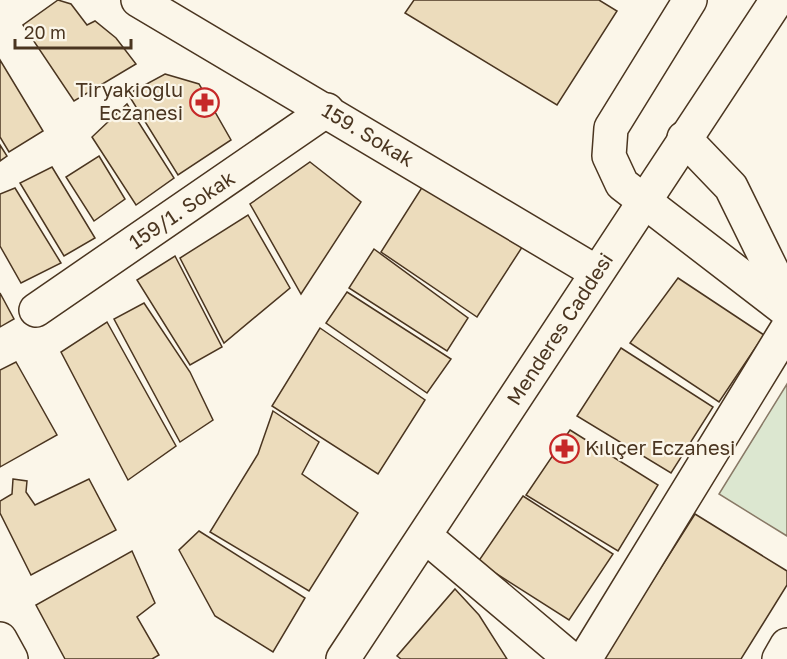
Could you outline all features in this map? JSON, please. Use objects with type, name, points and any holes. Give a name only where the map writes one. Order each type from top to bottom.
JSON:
[{"type":"street","name":"159. Sokak","points":[[138,0],[327,110],[596,272]]},
{"type":"street","points":[[690,0],[611,128],[609,156],[622,184],[645,199],[696,243],[787,311]]},
{"type":"street","name":"Menderes Caddesi","points":[[343,659],[777,0]]},
{"type":"street","name":"159/1. Sokak","points":[[36,310],[327,110]]},
{"type":"street","points":[[684,138],[731,187],[787,301]]},
{"type":"street","points":[[585,659],[787,329]]},
{"type":"street","points":[[425,536],[571,659]]},
{"type":"street","points":[[0,639],[10,659]]},
{"type":"street","points":[[779,659],[787,645]]},
{"type":"green space","points":[[787,384],[787,536],[719,494]]},
{"type":"building","points":[[58,0],[71,4],[87,25],[95,21],[116,38],[136,64],[74,101],[23,25]]},
{"type":"building","points":[[414,0],[599,0],[617,11],[557,105],[405,13]]},
{"type":"building","points":[[0,60],[43,131],[9,152],[0,137]]},
{"type":"building","points":[[165,74],[199,84],[231,140],[178,175],[128,94]]},
{"type":"building","points":[[127,104],[174,178],[136,205],[92,137]]},
{"type":"building","points":[[0,145],[7,156],[0,161]]},
{"type":"building","points":[[99,156],[125,199],[94,221],[66,177]]},
{"type":"building","points":[[310,162],[361,202],[301,294],[250,204]]},
{"type":"building","points":[[52,167],[95,238],[64,256],[20,183]]},
{"type":"building","points":[[428,178],[528,238],[477,317],[381,252]]},
{"type":"building","points":[[15,188],[61,263],[21,283],[0,246],[0,194]]},
{"type":"building","points":[[248,215],[290,288],[224,343],[180,258]]},
{"type":"building","points":[[374,249],[468,318],[447,351],[349,288]]},
{"type":"building","points":[[175,256],[222,347],[190,365],[137,280]]},
{"type":"building","points":[[678,278],[764,335],[719,402],[630,343]]},
{"type":"building","points":[[347,292],[451,359],[427,393],[326,323]]},
{"type":"building","points":[[0,293],[14,319],[0,327]]},
{"type":"building","points":[[144,303],[190,372],[213,420],[180,442],[114,319]]},
{"type":"building","points":[[107,322],[176,446],[128,480],[61,352]]},
{"type":"building","points":[[320,328],[425,400],[378,474],[272,406]]},
{"type":"building","points":[[621,348],[713,407],[671,473],[577,416]]},
{"type":"building","points":[[16,362],[57,435],[0,467],[0,370]]},
{"type":"building","points":[[273,411],[319,442],[302,474],[358,513],[309,591],[210,532],[258,454]]},
{"type":"building","points":[[570,430],[658,485],[618,551],[526,495]]},
{"type":"building","points":[[13,479],[27,481],[26,492],[35,505],[89,479],[116,530],[31,575],[0,513],[0,501],[12,494]]},
{"type":"building","points":[[523,496],[613,554],[569,620],[478,562]]},
{"type":"building","points":[[695,514],[787,571],[787,585],[741,659],[603,659]]},
{"type":"building","points":[[199,531],[305,598],[273,652],[215,616],[179,550]]},
{"type":"building","points":[[132,551],[155,603],[137,617],[159,655],[152,659],[65,659],[36,605]]},
{"type":"building","points":[[455,589],[479,615],[507,659],[401,659],[397,656]]},
{"type":"place","name":"Tiryakioğlu Eczanesi","points":[[204,102]]},
{"type":"place","name":"Kılıçer Eczanesi","points":[[564,448]]}]
